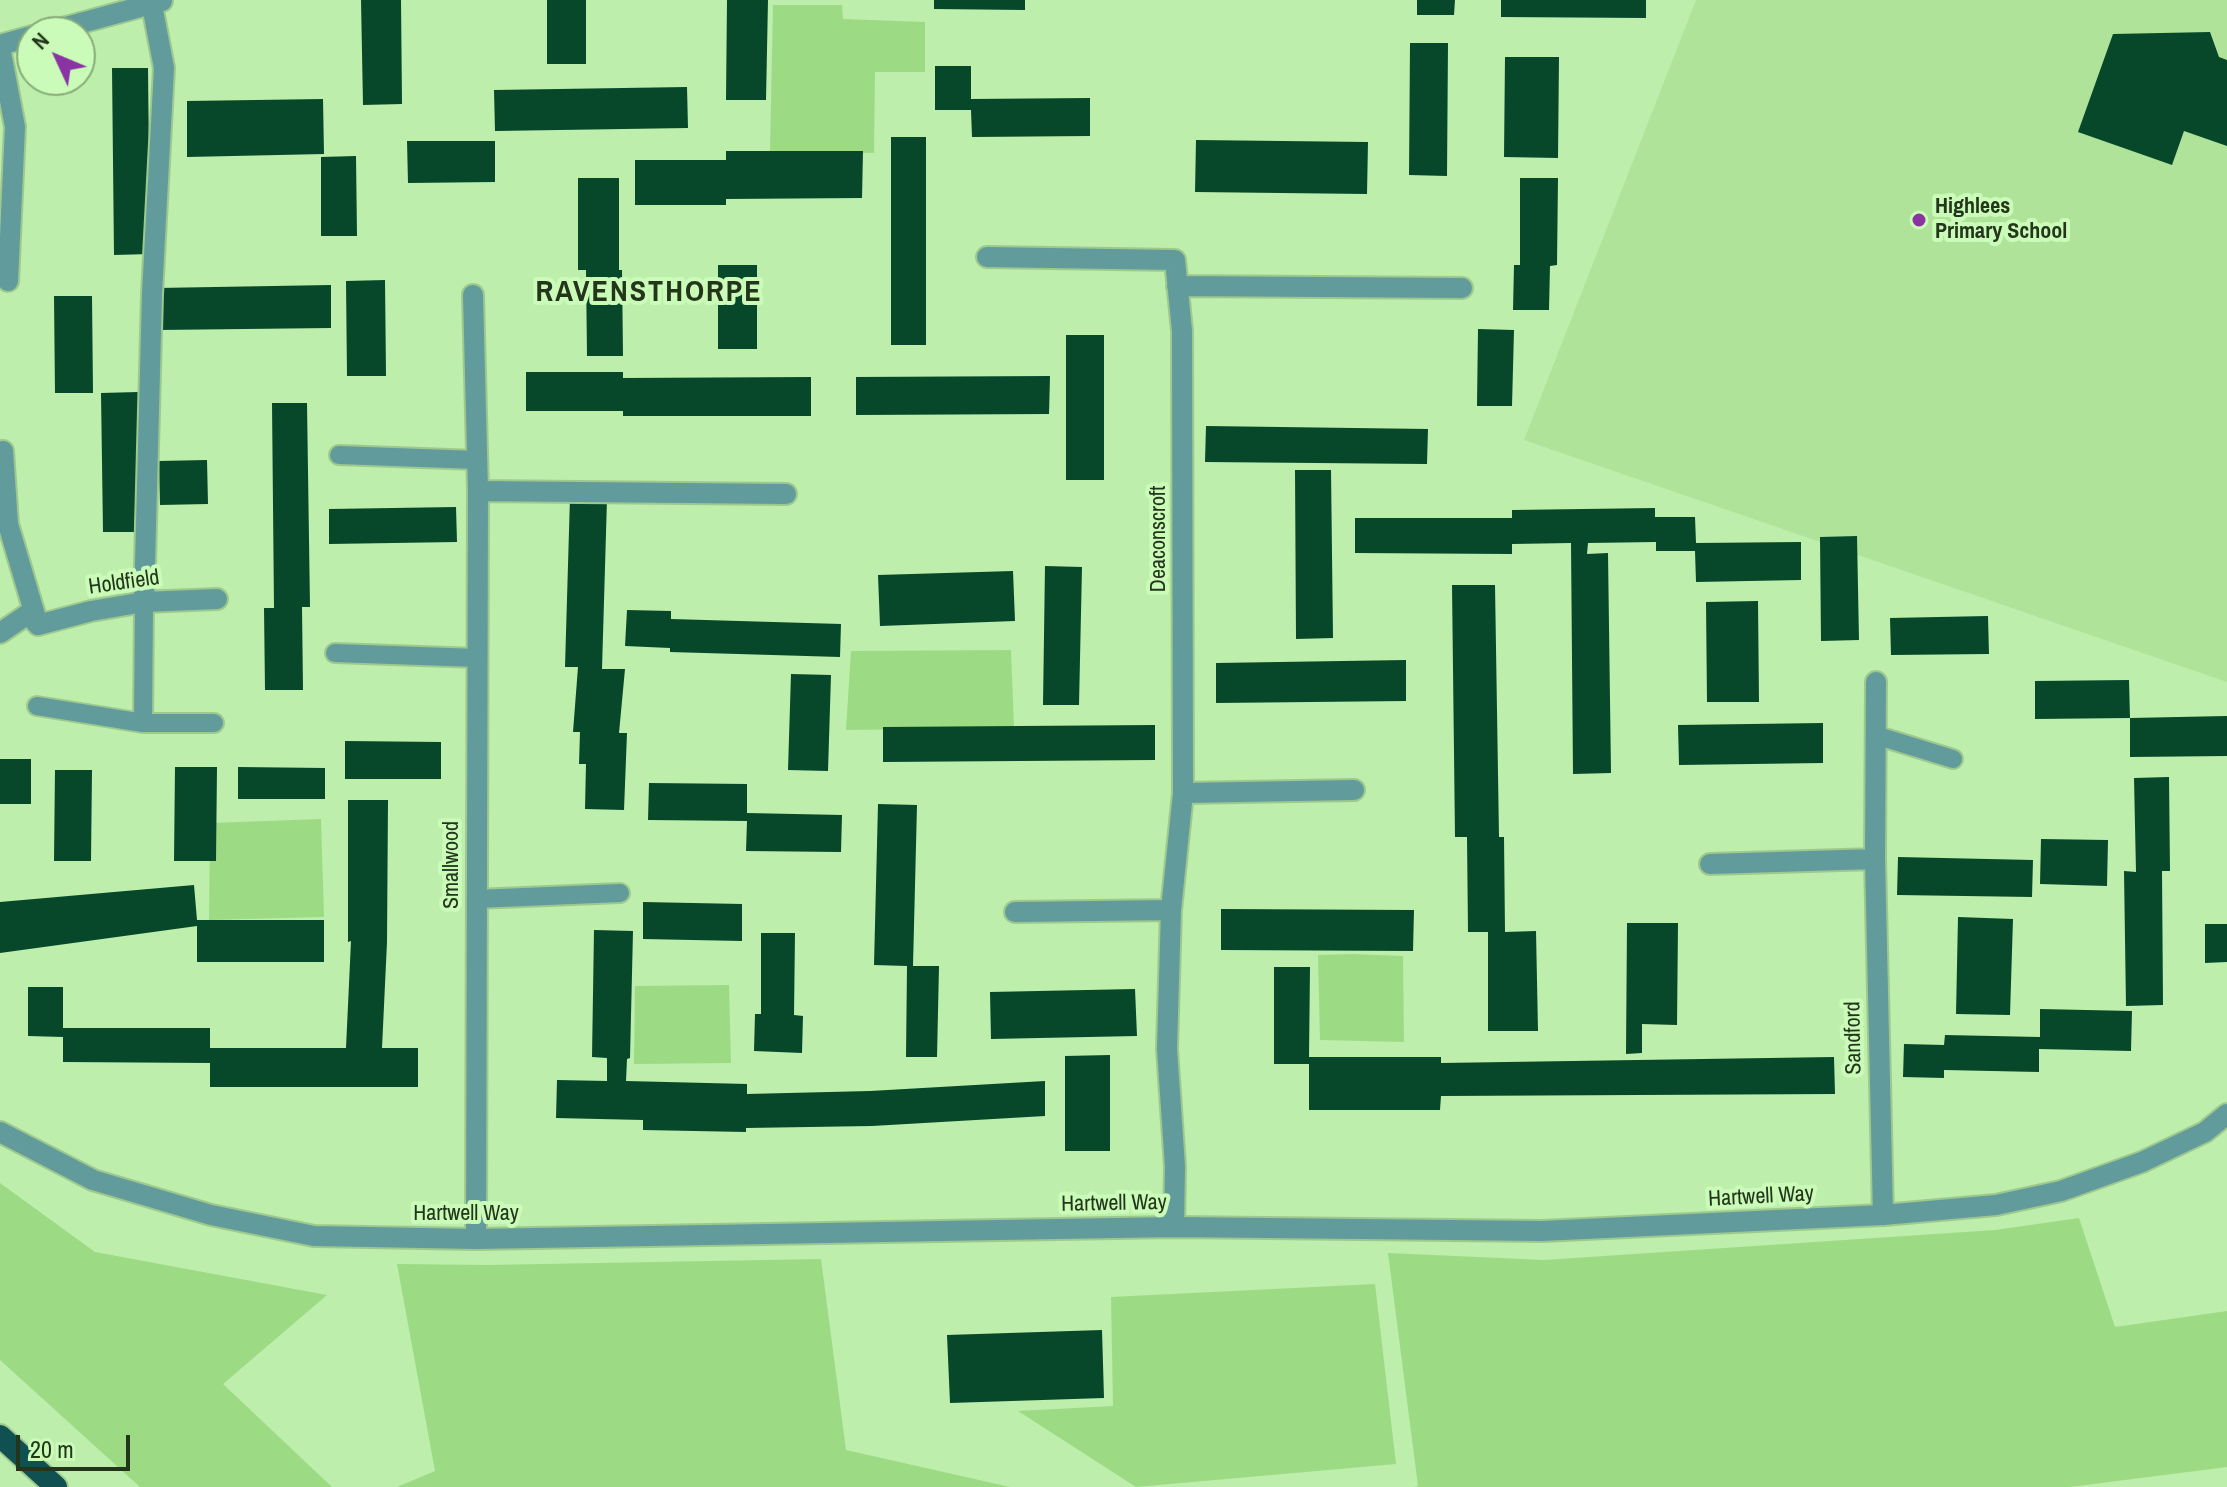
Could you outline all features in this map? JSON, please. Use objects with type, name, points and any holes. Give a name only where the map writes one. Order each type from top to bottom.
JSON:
[{"type":"highway","points":[[0,1436],[56,1487]]},
{"type":"street","points":[[96,19],[156,1],[164,68],[152,294],[144,602]]},
{"type":"street","points":[[0,46],[15,127],[8,281]]},
{"type":"street","name":"Deaconscroft","points":[[987,257],[1175,260],[1182,331],[1183,793],[1171,910],[1167,1049],[1175,1167],[1174,1227]]},
{"type":"street","points":[[1177,286],[1462,288]]},
{"type":"street","name":"Smallwood","points":[[473,295],[478,491],[476,1239]]},
{"type":"street","points":[[3,451],[8,524],[38,625]]},
{"type":"street","points":[[478,491],[786,494]]},
{"type":"street","name":"Holdfield","points":[[0,633],[28,614],[38,625],[91,611],[144,602],[217,599]]},
{"type":"street","name":"Sandford","points":[[1876,682],[1875,859],[1883,1215]]},
{"type":"street","points":[[1183,793],[1354,790]]},
{"type":"street","points":[[1710,864],[1875,859]]},
{"type":"street","points":[[1015,912],[1171,910]]},
{"type":"street","name":"Hartwell Way","points":[[0,1132],[93,1180],[211,1215],[314,1236],[476,1239],[1174,1227],[1542,1231],[1883,1215],[1996,1205],[2061,1191],[2142,1162],[2205,1132],[2227,1114]]},
{"type":"lane","points":[[339,455],[477,460]]},
{"type":"lane","points":[[143,723],[144,602]]},
{"type":"lane","points":[[335,653],[477,658]]},
{"type":"lane","points":[[37,706],[143,723],[214,723]]},
{"type":"lane","points":[[1875,735],[1953,759]]},
{"type":"lane","points":[[476,899],[620,893]]},
{"type":"shaded area","name":"Highlees Primary School","points":[[1696,0],[2227,0],[2227,682],[1524,440]]},
{"type":"shaded area","points":[[773,5],[842,5],[843,19],[925,22],[925,72],[875,72],[874,153],[770,151]]},
{"type":"shaded area","points":[[1011,650],[1014,728],[846,730],[851,651]]},
{"type":"shaded area","points":[[321,819],[324,917],[209,920],[210,823]]},
{"type":"shaded area","points":[[1318,955],[1403,956],[1404,1042],[1320,1040]]},
{"type":"shaded area","points":[[729,985],[731,1063],[634,1064],[635,986]]},
{"type":"shaded area","points":[[0,1183],[95,1252],[327,1295],[223,1384],[332,1487],[140,1487],[0,1360]]},
{"type":"shaded area","points":[[2079,1218],[2115,1327],[2227,1311],[2227,1467],[2070,1487],[1414,1487],[1418,1486],[1388,1253],[1544,1260],[1995,1230]]},
{"type":"shaded area","points":[[821,1259],[846,1450],[1010,1487],[397,1487],[435,1471],[397,1264]]},
{"type":"shaded area","points":[[1375,1284],[1396,1464],[1136,1487],[1018,1411],[1113,1406],[1111,1297]]},
{"type":"building","points":[[361,0],[401,0],[402,104],[363,105]]},
{"type":"building","points":[[547,0],[586,0],[586,64],[547,64]]},
{"type":"building","points":[[727,0],[768,0],[766,100],[726,100]]},
{"type":"building","points":[[934,0],[1025,0],[1025,10],[934,9]]},
{"type":"building","points":[[1417,0],[1455,0],[1454,15],[1417,15]]},
{"type":"building","points":[[1501,0],[1646,0],[1646,18],[1501,17]]},
{"type":"building","points":[[2210,32],[2219,57],[2227,60],[2227,146],[2184,131],[2172,165],[2078,132],[2113,34]]},
{"type":"building","points":[[1410,43],[1448,43],[1447,176],[1409,175]]},
{"type":"building","points":[[1505,57],[1559,57],[1558,158],[1504,157]]},
{"type":"building","points":[[935,66],[971,66],[971,99],[1090,98],[1090,136],[972,137],[971,110],[935,110]]},
{"type":"building","points":[[112,68],[148,68],[150,254],[114,255]]},
{"type":"building","points":[[687,87],[688,128],[495,131],[494,90]]},
{"type":"building","points":[[323,99],[324,154],[187,157],[187,101]]},
{"type":"building","points":[[891,137],[926,137],[926,345],[891,345]]},
{"type":"building","points":[[1196,140],[1368,142],[1367,194],[1195,192]]},
{"type":"building","points":[[407,141],[495,141],[495,182],[408,183]]},
{"type":"building","points":[[726,151],[863,151],[862,198],[726,199],[726,205],[635,205],[635,160],[726,160]]},
{"type":"building","points":[[356,156],[357,236],[321,236],[321,157]]},
{"type":"building","points":[[578,178],[619,178],[623,356],[587,356],[586,270],[578,270]]},
{"type":"building","points":[[1520,178],[1558,178],[1557,265],[1550,266],[1549,310],[1513,310],[1514,265],[1520,265]]},
{"type":"building","points":[[718,265],[757,265],[757,349],[718,349]]},
{"type":"building","points":[[385,280],[386,376],[347,376],[346,281]]},
{"type":"building","points":[[331,285],[331,328],[158,330],[157,288]]},
{"type":"building","points":[[54,296],[92,296],[93,393],[55,393]]},
{"type":"building","points":[[1478,329],[1514,330],[1512,406],[1477,406]]},
{"type":"building","points":[[1066,335],[1104,335],[1104,480],[1066,480]]},
{"type":"building","points":[[526,372],[623,372],[623,378],[811,377],[811,416],[623,416],[623,411],[526,411]]},
{"type":"building","points":[[1050,376],[1049,414],[856,415],[856,377]]},
{"type":"building","points":[[138,392],[140,532],[103,532],[101,393]]},
{"type":"building","points":[[272,403],[307,403],[310,607],[302,607],[303,690],[265,690],[264,608],[274,608]]},
{"type":"building","points":[[1206,426],[1428,429],[1427,464],[1205,462]]},
{"type":"building","points":[[207,460],[208,504],[160,505],[159,461]]},
{"type":"building","points":[[1295,470],[1331,470],[1333,638],[1296,639]]},
{"type":"building","points":[[570,497],[607,499],[602,669],[625,669],[619,733],[627,733],[624,810],[585,809],[586,764],[579,764],[580,732],[573,732],[578,667],[565,667]]},
{"type":"building","points":[[456,507],[457,542],[329,544],[329,509]]},
{"type":"building","points":[[1655,508],[1655,517],[1695,517],[1696,543],[1801,542],[1801,580],[1696,582],[1695,551],[1656,551],[1656,542],[1588,543],[1587,554],[1608,553],[1611,773],[1573,774],[1571,543],[1512,544],[1512,554],[1355,553],[1355,518],[1512,518],[1512,510]]},
{"type":"building","points":[[1857,536],[1859,640],[1821,641],[1820,537]]},
{"type":"building","points":[[1045,566],[1082,567],[1079,705],[1043,705]]},
{"type":"building","points":[[1013,571],[1015,621],[880,626],[878,575]]},
{"type":"building","points":[[1452,585],[1495,585],[1499,837],[1504,837],[1505,932],[1536,931],[1538,1031],[1488,1031],[1488,932],[1468,932],[1467,837],[1455,837]]},
{"type":"building","points":[[1758,601],[1759,702],[1707,702],[1706,602]]},
{"type":"building","points":[[627,610],[671,611],[671,619],[841,624],[840,657],[670,652],[670,648],[625,646]]},
{"type":"building","points":[[1988,616],[1989,654],[1891,655],[1890,618]]},
{"type":"building","points":[[1406,660],[1406,701],[1216,703],[1216,663]]},
{"type":"building","points":[[791,674],[831,675],[828,771],[788,770]]},
{"type":"building","points":[[2129,680],[2130,718],[2035,719],[2035,681]]},
{"type":"building","points":[[2227,716],[2227,756],[2130,757],[2130,718]]},
{"type":"building","points":[[1823,723],[1823,763],[1679,765],[1678,725]]},
{"type":"building","points":[[1155,725],[1155,760],[883,762],[883,727]]},
{"type":"building","points":[[345,741],[441,742],[441,779],[345,779]]},
{"type":"building","points":[[0,759],[31,759],[31,804],[0,804]]},
{"type":"building","points":[[175,767],[217,767],[216,861],[174,861]]},
{"type":"building","points":[[238,767],[325,768],[325,799],[238,799]]},
{"type":"building","points":[[55,770],[92,770],[91,861],[54,861]]},
{"type":"building","points":[[2169,777],[2170,871],[2162,871],[2163,1005],[2126,1006],[2124,871],[2136,872],[2134,778]]},
{"type":"building","points":[[649,783],[747,784],[747,813],[842,815],[841,852],[746,851],[747,821],[648,820]]},
{"type":"building","points":[[348,800],[388,800],[387,942],[382,1048],[418,1048],[418,1087],[210,1087],[210,1063],[63,1062],[63,1037],[28,1036],[28,987],[63,987],[63,1028],[210,1028],[210,1048],[346,1048],[351,941],[348,942]]},
{"type":"building","points":[[878,804],[917,805],[913,966],[939,966],[937,1057],[906,1057],[907,966],[874,965]]},
{"type":"building","points":[[2041,839],[2108,840],[2107,886],[2040,884]]},
{"type":"building","points":[[1898,857],[2033,860],[2032,897],[1897,895]]},
{"type":"building","points":[[194,885],[197,920],[324,920],[324,962],[197,962],[197,926],[0,953],[0,902]]},
{"type":"building","points":[[643,902],[742,904],[742,941],[643,939]]},
{"type":"building","points":[[1221,909],[1414,910],[1413,951],[1221,950]]},
{"type":"building","points":[[1958,917],[2013,919],[2010,1015],[1956,1014]]},
{"type":"building","points":[[1627,923],[1678,923],[1677,1025],[1642,1024],[1642,1053],[1626,1054]]},
{"type":"building","points":[[2205,924],[2227,924],[2227,962],[2205,963]]},
{"type":"building","points":[[594,930],[633,931],[630,1058],[627,1059],[626,1081],[747,1084],[747,1094],[1045,1081],[1045,1116],[872,1126],[746,1128],[746,1132],[643,1130],[643,1120],[556,1118],[557,1080],[607,1081],[607,1058],[592,1057]]},
{"type":"building","points":[[761,933],[795,933],[794,1015],[803,1016],[802,1053],[754,1051],[755,1014],[761,1014]]},
{"type":"building","points":[[1274,967],[1310,967],[1309,1057],[1441,1057],[1441,1063],[1834,1057],[1835,1094],[1441,1096],[1440,1110],[1309,1110],[1309,1064],[1274,1064]]},
{"type":"building","points":[[1135,989],[1137,1036],[991,1039],[990,992]]},
{"type":"building","points":[[2040,1009],[2132,1011],[2131,1051],[2039,1049],[2039,1072],[1944,1070],[1944,1078],[1903,1077],[1904,1044],[1944,1045],[1945,1035],[2040,1037]]},
{"type":"building","points":[[1110,1055],[1110,1151],[1065,1151],[1065,1056]]},
{"type":"building","points":[[1102,1330],[1104,1398],[950,1403],[947,1335]]},
{"type":"place","name":"Highlees Primary School","points":[[1919,220]]},
{"type":"district","name":"RAVENSTHORPE","points":[[649,293]]}]
